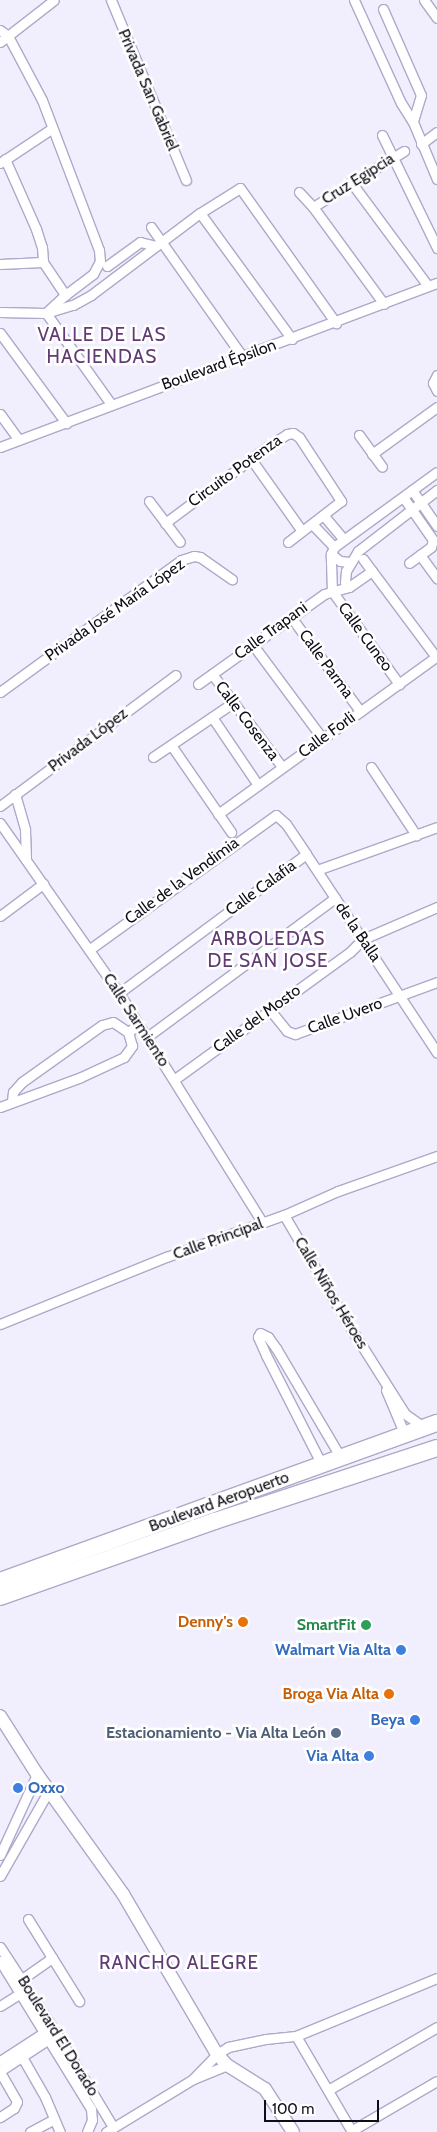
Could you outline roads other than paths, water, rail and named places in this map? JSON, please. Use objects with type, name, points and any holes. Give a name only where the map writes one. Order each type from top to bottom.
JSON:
[{"type":"highway","name":"Boulevard Aeropuerto","points":[[0,1581],[431,1426]]},
{"type":"highway","name":"Boulevard Aeropuerto","points":[[0,1597],[215,1521],[437,1448]]},
{"type":"highway","points":[[0,1605],[17,1591]]},
{"type":"street","points":[[0,42],[54,0]]},
{"type":"street","name":"Privada San Gabriel","points":[[111,0],[186,180]]},
{"type":"street","points":[[354,0],[401,102],[413,122],[437,178]]},
{"type":"street","points":[[424,0],[437,18]]},
{"type":"street","points":[[384,9],[421,95],[413,122]]},
{"type":"street","points":[[0,30],[8,36],[38,93],[103,264],[118,274]]},
{"type":"street","points":[[51,129],[3,161],[36,230],[42,247],[43,262],[65,295]]},
{"type":"street","points":[[421,144],[437,132]]},
{"type":"street","points":[[382,135],[437,248]]},
{"type":"street","name":"Cruz Egipcia","points":[[313,207],[404,151]]},
{"type":"street","points":[[351,182],[428,286]]},
{"type":"street","points":[[0,312],[46,314],[73,305],[92,295],[200,213],[239,188],[242,189],[336,323]]},
{"type":"street","points":[[299,192],[313,207],[384,304]]},
{"type":"street","points":[[200,213],[292,339]]},
{"type":"street","points":[[151,227],[159,244],[242,356]]},
{"type":"street","points":[[46,314],[65,295],[103,264],[140,242],[159,244]]},
{"type":"street","points":[[0,264],[43,262]]},
{"type":"street","name":"Boulevard Épsilon","points":[[0,447],[242,356],[336,323],[437,283]]},
{"type":"street","points":[[46,314],[112,404]]},
{"type":"street","points":[[0,333],[66,423]]},
{"type":"street","points":[[437,375],[434,383],[437,391]]},
{"type":"street","points":[[372,454],[437,407]]},
{"type":"street","points":[[0,414],[19,440]]},
{"type":"street","name":"Circuito Potenza","points":[[165,523],[251,459],[287,434],[293,433],[298,435],[340,498],[340,503],[288,542]]},
{"type":"street","points":[[359,435],[382,467]]},
{"type":"street","points":[[251,459],[302,531]]},
{"type":"street","points":[[332,591],[333,551],[343,539],[437,472]]},
{"type":"street","points":[[412,490],[437,526]]},
{"type":"street","points":[[372,571],[349,587],[345,580],[350,562],[366,544],[437,490]]},
{"type":"street","points":[[403,497],[433,540],[430,547],[409,563]]},
{"type":"street","points":[[149,501],[180,542]]},
{"type":"street","points":[[324,516],[343,539]]},
{"type":"street","points":[[312,524],[340,560],[350,562]]},
{"type":"street","points":[[420,555],[437,578]]},
{"type":"street","name":"Privada José María López","points":[[0,692],[181,560],[194,556],[200,557],[232,579]]},
{"type":"street","name":"Calle Forli","points":[[218,814],[437,656],[363,558]]},
{"type":"street","name":"Calle Trapani","points":[[198,684],[324,594],[349,587]]},
{"type":"street","name":"Calle Cuneo","points":[[332,591],[399,684]]},
{"type":"street","name":"Calle Parma","points":[[291,617],[360,711]]},
{"type":"street","points":[[253,645],[322,738]]},
{"type":"street","name":"Calle Cosenza","points":[[212,674],[282,767]]},
{"type":"street","name":"Privada López","points":[[0,806],[176,675]]},
{"type":"street","points":[[154,757],[234,702]]},
{"type":"street","points":[[212,717],[258,785]]},
{"type":"street","points":[[171,745],[231,832]]},
{"type":"street","points":[[371,767],[416,835]]},
{"type":"street","points":[[16,794],[25,830],[26,860]]},
{"type":"street","name":"de la Balla","points":[[276,815],[286,824],[433,1041],[437,1053]]},
{"type":"street","name":"Calle de la Vendimia","points":[[90,949],[276,815]]},
{"type":"street","name":"Calle Sarmiento","points":[[0,823],[119,993],[138,1025],[175,1079],[262,1222]]},
{"type":"street","points":[[316,870],[437,827]]},
{"type":"street","name":"Calle Calafia","points":[[119,993],[306,854]]},
{"type":"street","points":[[0,916],[43,884]]},
{"type":"street","points":[[147,1038],[335,898]]},
{"type":"street","name":"Calle del Mosto","points":[[175,1079],[350,952],[363,939],[437,907]]},
{"type":"street","points":[[401,996],[437,982]]},
{"type":"street","name":"Calle Uvero","points":[[270,1010],[287,1031],[295,1034],[401,996]]},
{"type":"street","points":[[0,1106],[81,1077],[124,1057],[132,1046],[128,1032],[113,1022],[102,1025],[22,1082],[13,1092],[12,1101]]},
{"type":"street","points":[[128,1032],[138,1025]]},
{"type":"street","name":"Calle Principal","points":[[0,1324],[166,1257],[284,1215],[338,1191],[437,1156]]},
{"type":"street","name":"Calle Niños Héroes","points":[[284,1215],[318,1274],[408,1418],[431,1426]]},
{"type":"street","points":[[322,1465],[266,1355],[258,1337],[260,1333],[268,1337],[276,1348],[341,1458]]},
{"type":"street","name":"Calle Niños Héroes","points":[[379,1371],[405,1435]]},
{"type":"street","points":[[0,1716],[37,1774],[124,1894],[217,2054],[227,2065],[265,2089],[293,2132]]},
{"type":"street","points":[[11,1858],[1,1854],[37,1774]]},
{"type":"street","points":[[0,1876],[49,1790]]},
{"type":"street","points":[[22,1807],[35,1815]]},
{"type":"street","points":[[28,1919],[79,2001]]},
{"type":"street","name":"Boulevard El Dorado","points":[[0,1947],[29,1988],[55,2030],[110,2130],[193,2079],[227,2065]]},
{"type":"street","points":[[22,1979],[52,1958]]},
{"type":"street","name":"Boulevard El Dorado","points":[[0,1961],[91,2109],[92,2120],[87,2132]]},
{"type":"street","points":[[217,2054],[228,2047],[240,2043],[296,2036],[437,1978]]},
{"type":"street","points":[[0,2006],[29,1988]]},
{"type":"street","points":[[328,2090],[437,2027]]},
{"type":"street","points":[[0,2117],[14,2108],[18,2102],[0,2072],[55,2030]]},
{"type":"street","points":[[0,2061],[47,2036]]},
{"type":"street","points":[[296,2036],[352,2132],[437,2081]]},
{"type":"street","name":"Boulevard El Dorado","points":[[193,2079],[217,2054]]},
{"type":"street","points":[[22,2057],[45,2097],[60,2132]]},
{"type":"street","points":[[30,2132],[54,2119]]},
{"type":"place","name":"Denny's","points":[[243,1622]]},
{"type":"place","name":"SmartFit","points":[[366,1625]]},
{"type":"place","name":"Walmart Via Alta","points":[[401,1650]]},
{"type":"place","name":"Broga Via Alta","points":[[389,1694]]},
{"type":"place","name":"Beya","points":[[415,1720]]},
{"type":"place","name":"Estacionamiento - Via Alta León","points":[[336,1733]]},
{"type":"place","name":"Via Alta","points":[[369,1756]]},
{"type":"place","name":"Oxxo","points":[[18,1788]]},
{"type":"district","name":"VALLE DE LAS HACIENDAS","points":[[102,346]]},
{"type":"district","name":"ARBOLEDAS DE SAN JOSE","points":[[268,950]]},
{"type":"district","name":"RANCHO ALEGRE","points":[[179,1963]]}]
